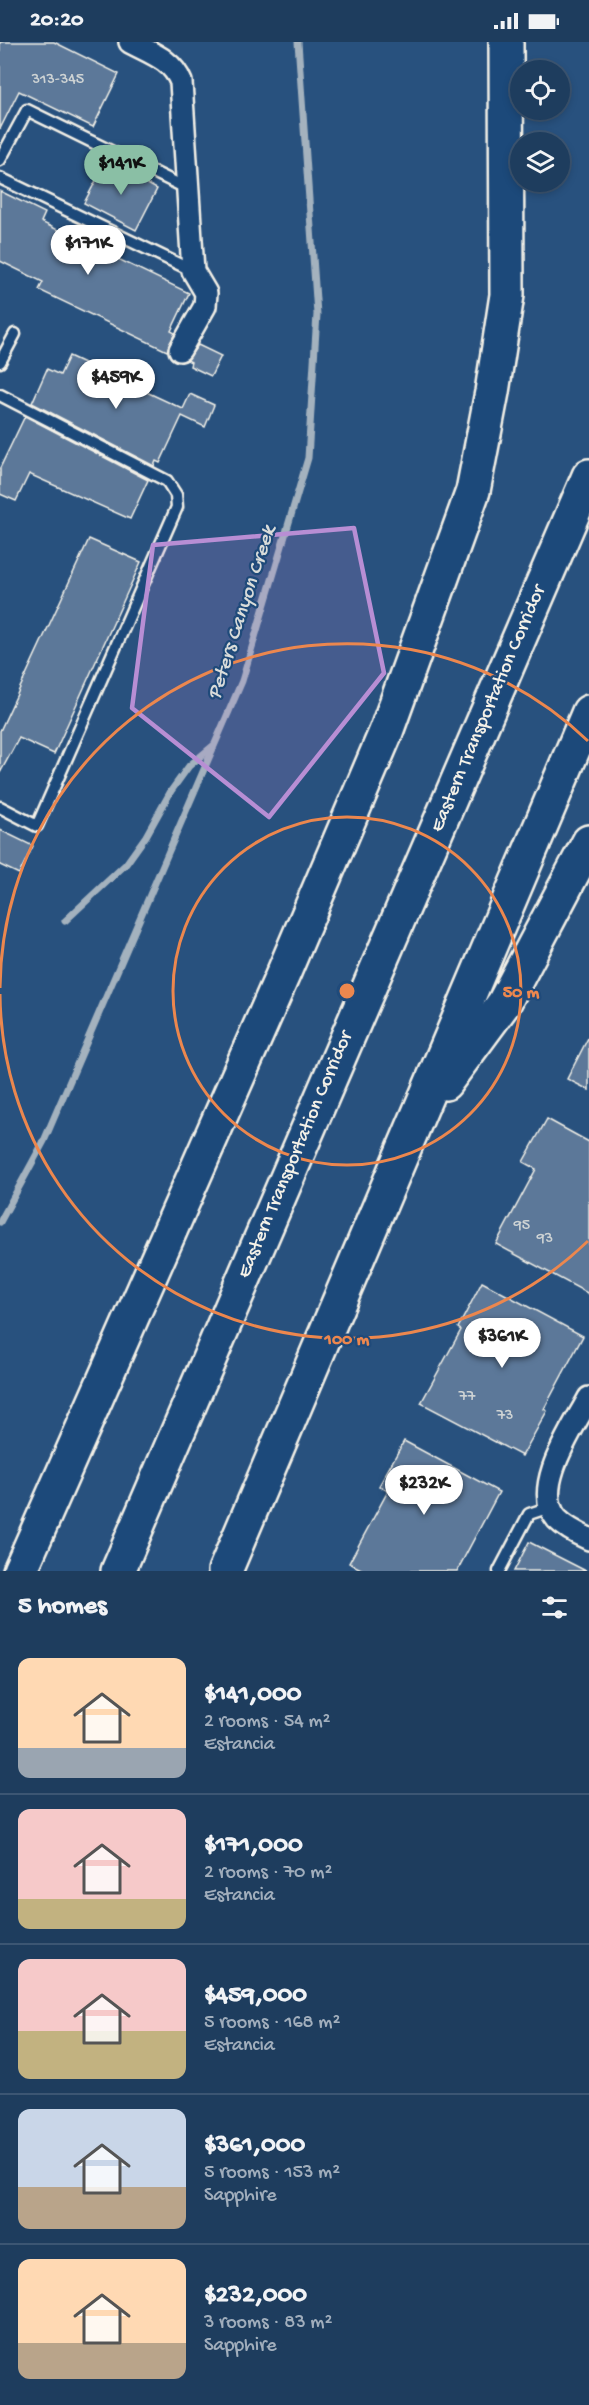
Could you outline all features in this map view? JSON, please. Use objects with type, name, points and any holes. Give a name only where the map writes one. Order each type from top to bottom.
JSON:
[{"type":"highway","points":[[20,1571],[284,972],[386,732],[473,491],[507,294],[506,42]]},
{"type":"highway","name":"Eastern Transportation Corridor","points":[[118,1571],[589,476]]},
{"type":"highway","points":[[225,1571],[589,712]]},
{"type":"highway","points":[[412,1128],[504,1003],[589,842]]},
{"type":"street","points":[[130,42],[169,62],[181,82],[193,271],[206,293],[205,306],[180,350]]},
{"type":"street","points":[[587,1408],[551,1472],[548,1495],[550,1507],[557,1519],[589,1539]]},
{"type":"lane","points":[[0,160],[27,110],[186,188]]},
{"type":"lane","points":[[0,178],[193,271]]},
{"type":"lane","points":[[0,362],[15,334]]},
{"type":"lane","points":[[0,395],[167,482],[176,495],[177,507],[37,826],[0,807]]},
{"type":"lane","points":[[499,1571],[529,1514],[550,1507]]},
{"type":"highlighted area","points":[[354,528],[384,673],[269,817],[132,708],[153,545]]},
{"type":"building","points":[[0,42],[54,42],[119,74],[93,127],[19,91],[0,129]]},
{"type":"building","points":[[106,162],[157,189],[136,230],[84,203]]},
{"type":"building","points":[[0,191],[45,213],[41,222],[189,293],[171,331],[175,333],[167,351],[39,290],[43,282],[0,261]]},
{"type":"building","points":[[198,345],[221,356],[211,376],[190,366],[191,362],[187,360]]},
{"type":"building","points":[[69,356],[183,409],[190,394],[214,405],[205,427],[182,416],[160,463],[156,461],[154,466],[32,403],[47,369],[60,375]]},
{"type":"building","points":[[25,416],[148,480],[130,519],[29,474],[16,501],[0,494],[0,468]]},
{"type":"building","points":[[89,539],[141,562],[54,754],[19,738],[0,773],[0,731]]},
{"type":"building","points":[[0,830],[33,846],[19,874],[0,865]]},
{"type":"building","points":[[589,1036],[589,1090],[567,1079]]},
{"type":"building","points":[[547,1119],[589,1142],[589,1294],[496,1244],[536,1169],[523,1162]]},
{"type":"building","points":[[482,1282],[583,1336],[544,1409],[547,1411],[522,1456],[421,1403],[461,1330],[458,1328]]},
{"type":"building","points":[[404,1441],[499,1492],[457,1571],[365,1571],[349,1563],[388,1491],[379,1486]]},
{"type":"building","points":[[529,1542],[586,1571],[514,1571]]},
{"type":"waterway","name":"Peters Canyon Creek","points":[[0,1222],[44,1141],[242,681],[308,458],[317,314],[298,42]]},
{"type":"waterway","points":[[65,921],[126,864],[189,766],[213,746]]}]
